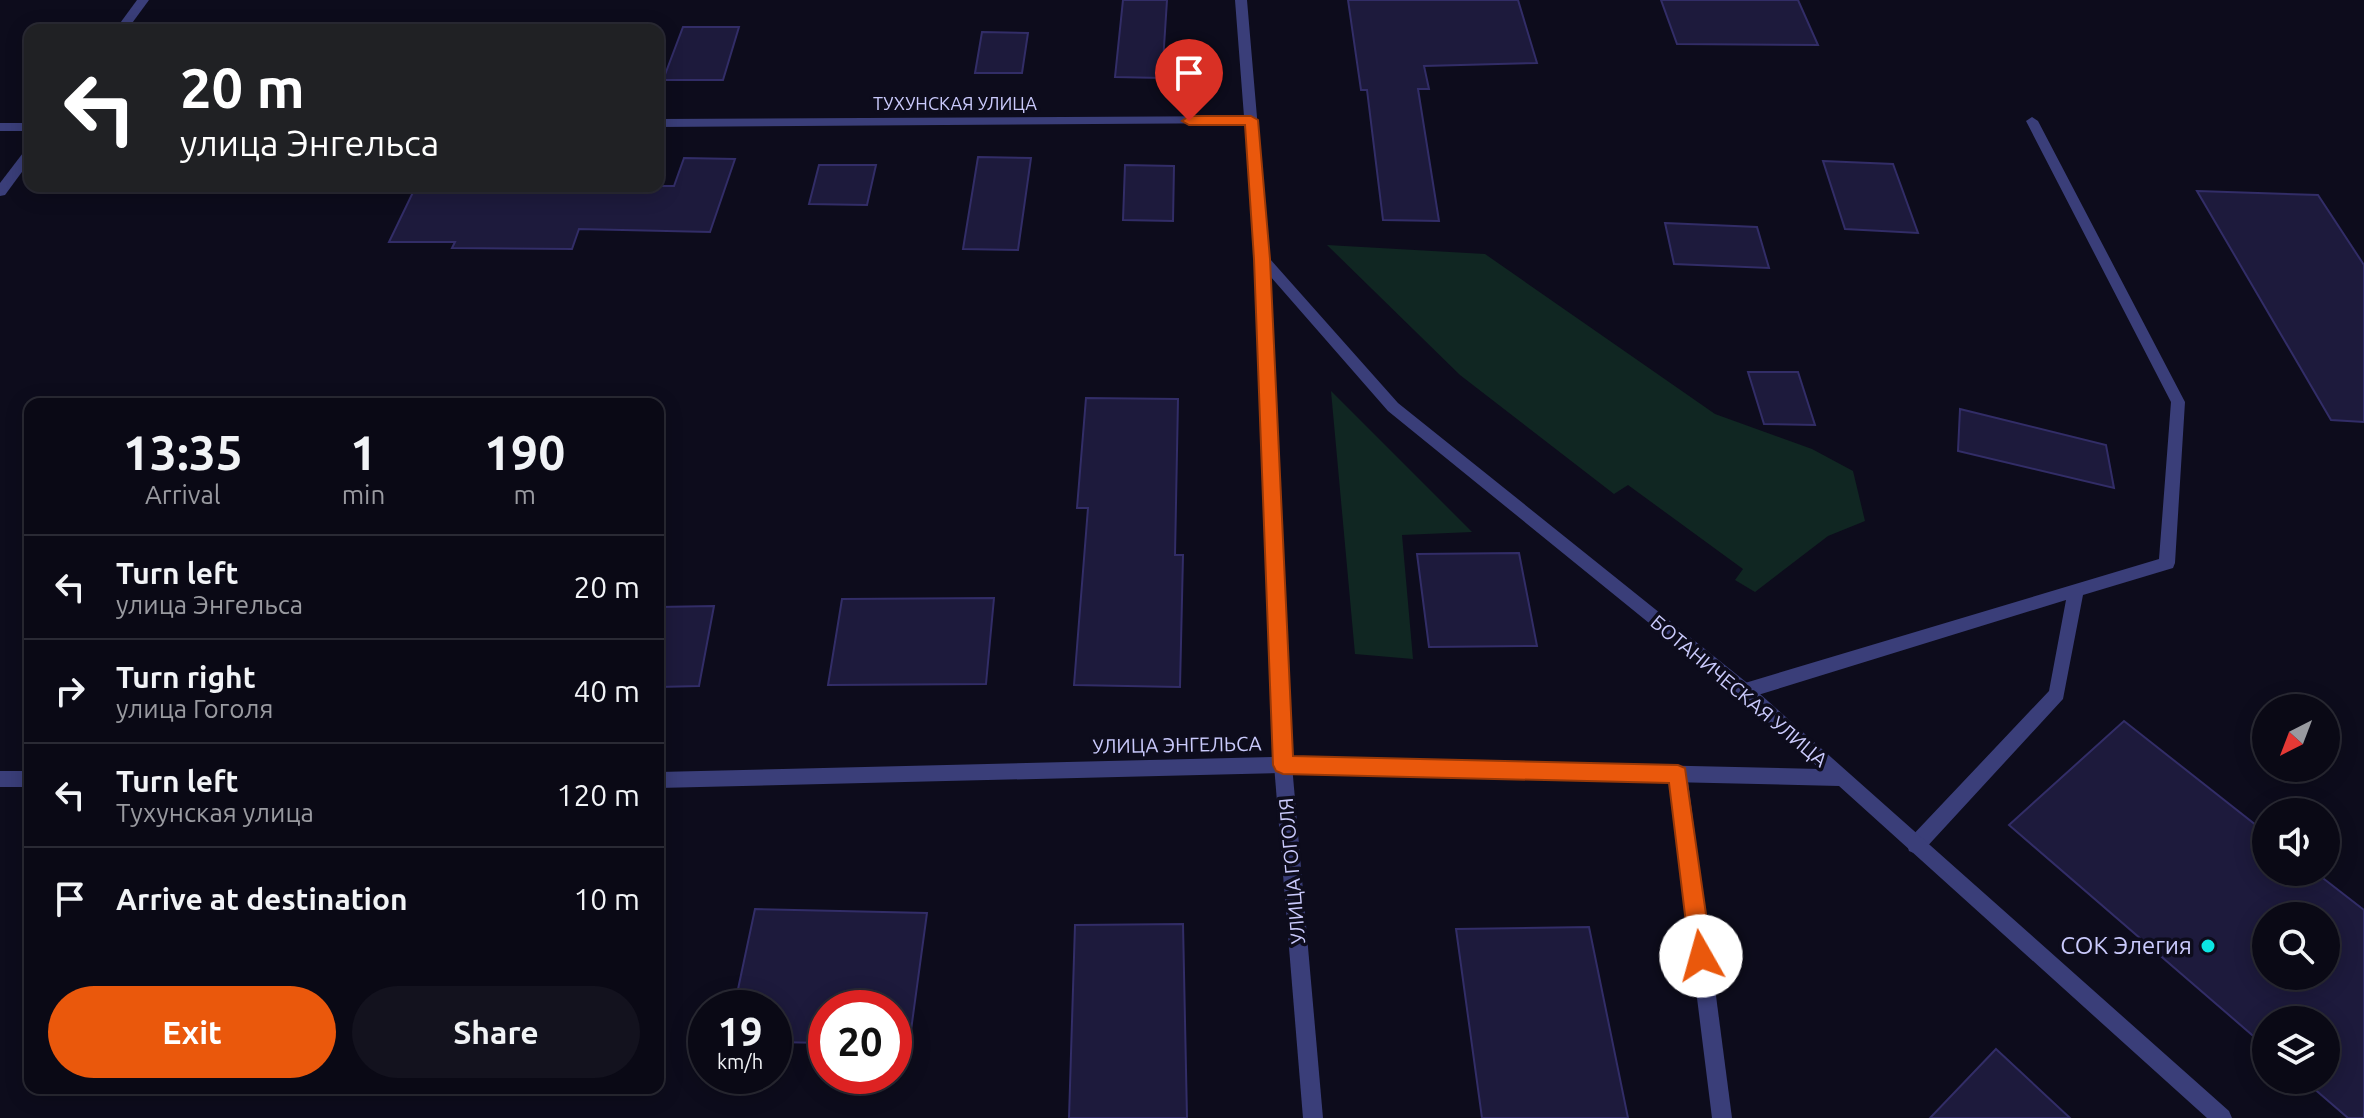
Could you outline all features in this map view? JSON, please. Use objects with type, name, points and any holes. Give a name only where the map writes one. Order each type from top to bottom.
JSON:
[{"type":"street","points":[[125,24],[143,0]]},
{"type":"street","name":"УЛИЦА ГОГОЛЯ","points":[[1241,0],[1262,259],[1283,765],[1313,1118]]},
{"type":"street","name":"ТУХУНСКАЯ УЛИЦА","points":[[664,123],[1251,120]]},
{"type":"street","points":[[1745,691],[2167,563],[2178,402],[2032,121]]},
{"type":"street","points":[[0,127],[24,127]]},
{"type":"street","points":[[0,192],[24,160]]},
{"type":"street","name":"БОТАНИЧЕСКАЯ УЛИЦА","points":[[1262,259],[1393,407],[1745,691],[2222,1118]]},
{"type":"street","points":[[1916,845],[2057,694],[2076,590]]},
{"type":"street","name":"УЛИЦА ЭНГЕЛЬСА","points":[[664,780],[1283,765],[1841,778]]},
{"type":"street","points":[[1678,774],[1722,1118]]},
{"type":"street","points":[[0,779],[24,779]]},
{"type":"green space","points":[[1327,245],[1485,254],[1715,414],[1812,449],[1853,471],[1865,521],[1828,536],[1755,592],[1735,580],[1743,569],[1628,485],[1614,494],[1460,375]]},
{"type":"green space","points":[[1331,391],[1472,532],[1402,535],[1413,659],[1355,654]]},
{"type":"building","points":[[1123,0],[1167,0],[1162,78],[1115,77]]},
{"type":"building","points":[[1348,0],[1518,0],[1537,63],[1424,66],[1429,89],[1418,89],[1439,221],[1383,220],[1367,90],[1361,90]]},
{"type":"building","points":[[1661,0],[1798,0],[1818,45],[1677,44]]},
{"type":"building","points":[[683,27],[739,27],[723,80],[664,80]]},
{"type":"building","points":[[982,32],[1028,33],[1022,73],[975,73]]},
{"type":"building","points":[[978,157],[1031,158],[1018,250],[963,249]]},
{"type":"building","points":[[684,158],[735,159],[710,232],[579,229],[572,249],[452,248],[455,242],[389,242],[413,192],[664,192],[664,186],[674,186]]},
{"type":"building","points":[[1823,161],[1893,164],[1918,233],[1845,229]]},
{"type":"building","points":[[819,165],[876,165],[867,205],[809,204]]},
{"type":"building","points":[[1125,165],[1174,166],[1173,221],[1123,220]]},
{"type":"building","points":[[2197,191],[2318,195],[2364,265],[2364,422],[2331,420]]},
{"type":"building","points":[[1665,223],[1757,227],[1769,268],[1674,264]]},
{"type":"building","points":[[1748,372],[1798,372],[1815,425],[1764,424]]},
{"type":"building","points":[[1086,398],[1178,399],[1175,555],[1183,555],[1180,687],[1074,685],[1088,508],[1077,508]]},
{"type":"building","points":[[1960,409],[2106,445],[2114,488],[1958,451]]},
{"type":"building","points":[[1519,553],[1537,646],[1429,647],[1417,554]]},
{"type":"building","points":[[994,598],[986,684],[828,685],[842,599]]},
{"type":"building","points":[[714,606],[699,686],[664,687],[664,607]]},
{"type":"building","name":"СОК Элегия","points":[[2124,721],[2252,822],[2252,886],[2333,886],[2364,910],[2364,1118],[2348,1118],[2320,1094],[2340,1094],[2340,1006],[2252,1006],[2252,1035],[2009,825]]},
{"type":"building","points":[[755,909],[927,913],[912,1023],[912,990],[808,990],[808,1043],[792,1042],[792,990],[738,990]]},
{"type":"building","points":[[1183,924],[1187,1118],[1069,1118],[1075,925]]},
{"type":"building","points":[[1589,927],[1628,1118],[1482,1118],[1456,929]]},
{"type":"building","points":[[1996,1049],[2070,1118],[1930,1118]]},
{"type":"place","name":"СОК Элегия","points":[[2208,946]]},
{"type":"route","points":[[1189,121],[1251,120],[1262,259],[1283,765],[1678,774],[1701,956]]}]
